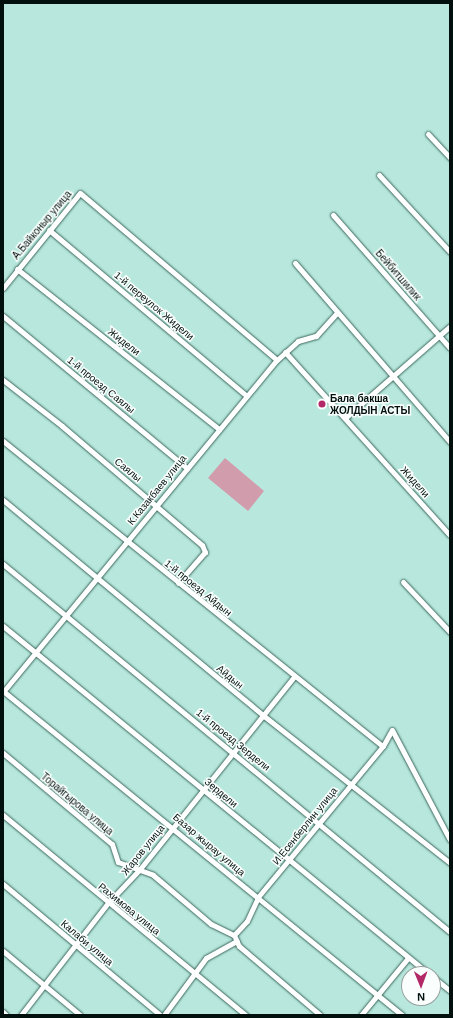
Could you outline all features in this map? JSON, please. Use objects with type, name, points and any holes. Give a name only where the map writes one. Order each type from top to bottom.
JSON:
[{"type":"street","points":[[428,134],[450,158]]},
{"type":"street","points":[[379,175],[450,252]]},
{"type":"street","name":"А.Байконыр улица","points":[[3,288],[80,193],[277,360]]},
{"type":"street","name":"Бейбитшилик","points":[[333,215],[450,348]]},
{"type":"street","name":"1-й переулок Жидели","points":[[49,230],[246,396]]},
{"type":"street","points":[[295,263],[336,314],[450,442]]},
{"type":"street","name":"Жидели","points":[[17,269],[219,429]]},
{"type":"street","name":"К.Казакбаев улица","points":[[3,691],[98,579],[156,505],[277,360],[298,340],[316,336],[336,314]]},
{"type":"street","name":"1-й проезд Саялы","points":[[3,316],[188,468]]},
{"type":"street","points":[[345,418],[450,326]]},
{"type":"street","name":"Жидели","points":[[285,352],[450,535]]},
{"type":"street","name":"Саялы","points":[[3,380],[156,505],[205,548],[205,552],[178,583]]},
{"type":"street","name":"1-й проезд Айдын","points":[[3,441],[294,677],[383,746]]},
{"type":"street","name":"Айдын","points":[[3,500],[264,716],[450,863]]},
{"type":"street","name":"1-й проезд Зердели","points":[[3,564],[67,614],[450,932]]},
{"type":"street","points":[[403,582],[450,632]]},
{"type":"street","name":"Зердели","points":[[3,626],[418,966]]},
{"type":"street","name":"Жаров улица","points":[[21,1015],[108,903],[140,869],[294,677]]},
{"type":"street","name":"Базар жырау улица","points":[[3,691],[173,826],[402,1015]]},
{"type":"street","name":"И.Есенберлин улица","points":[[234,935],[246,921],[258,897],[318,822],[383,746],[392,730],[450,840]]},
{"type":"street","name":"Торайгырова улица","points":[[3,754],[112,844],[118,862],[153,875],[211,924],[234,935]]},
{"type":"street","name":"Рахимова улица","points":[[3,815],[108,903],[246,1015]]},
{"type":"street","name":"Калаби улица","points":[[3,884],[160,1015]]},
{"type":"street","points":[[234,935],[239,946],[320,1015]]},
{"type":"street","points":[[164,1015],[197,974],[206,958],[237,941]]},
{"type":"street","points":[[3,951],[80,1015]]},
{"type":"street","points":[[361,1015],[408,958]]},
{"type":"street","points":[[441,984],[450,991]]},
{"type":"street","points":[[3,1012],[6,1015]]},
{"type":"shaded area","points":[[225,458],[264,491],[248,511],[208,478]]},
{"type":"place","name":"Бала бакша ЖОЛДЫН АСТЫ","points":[[322,404]]}]
